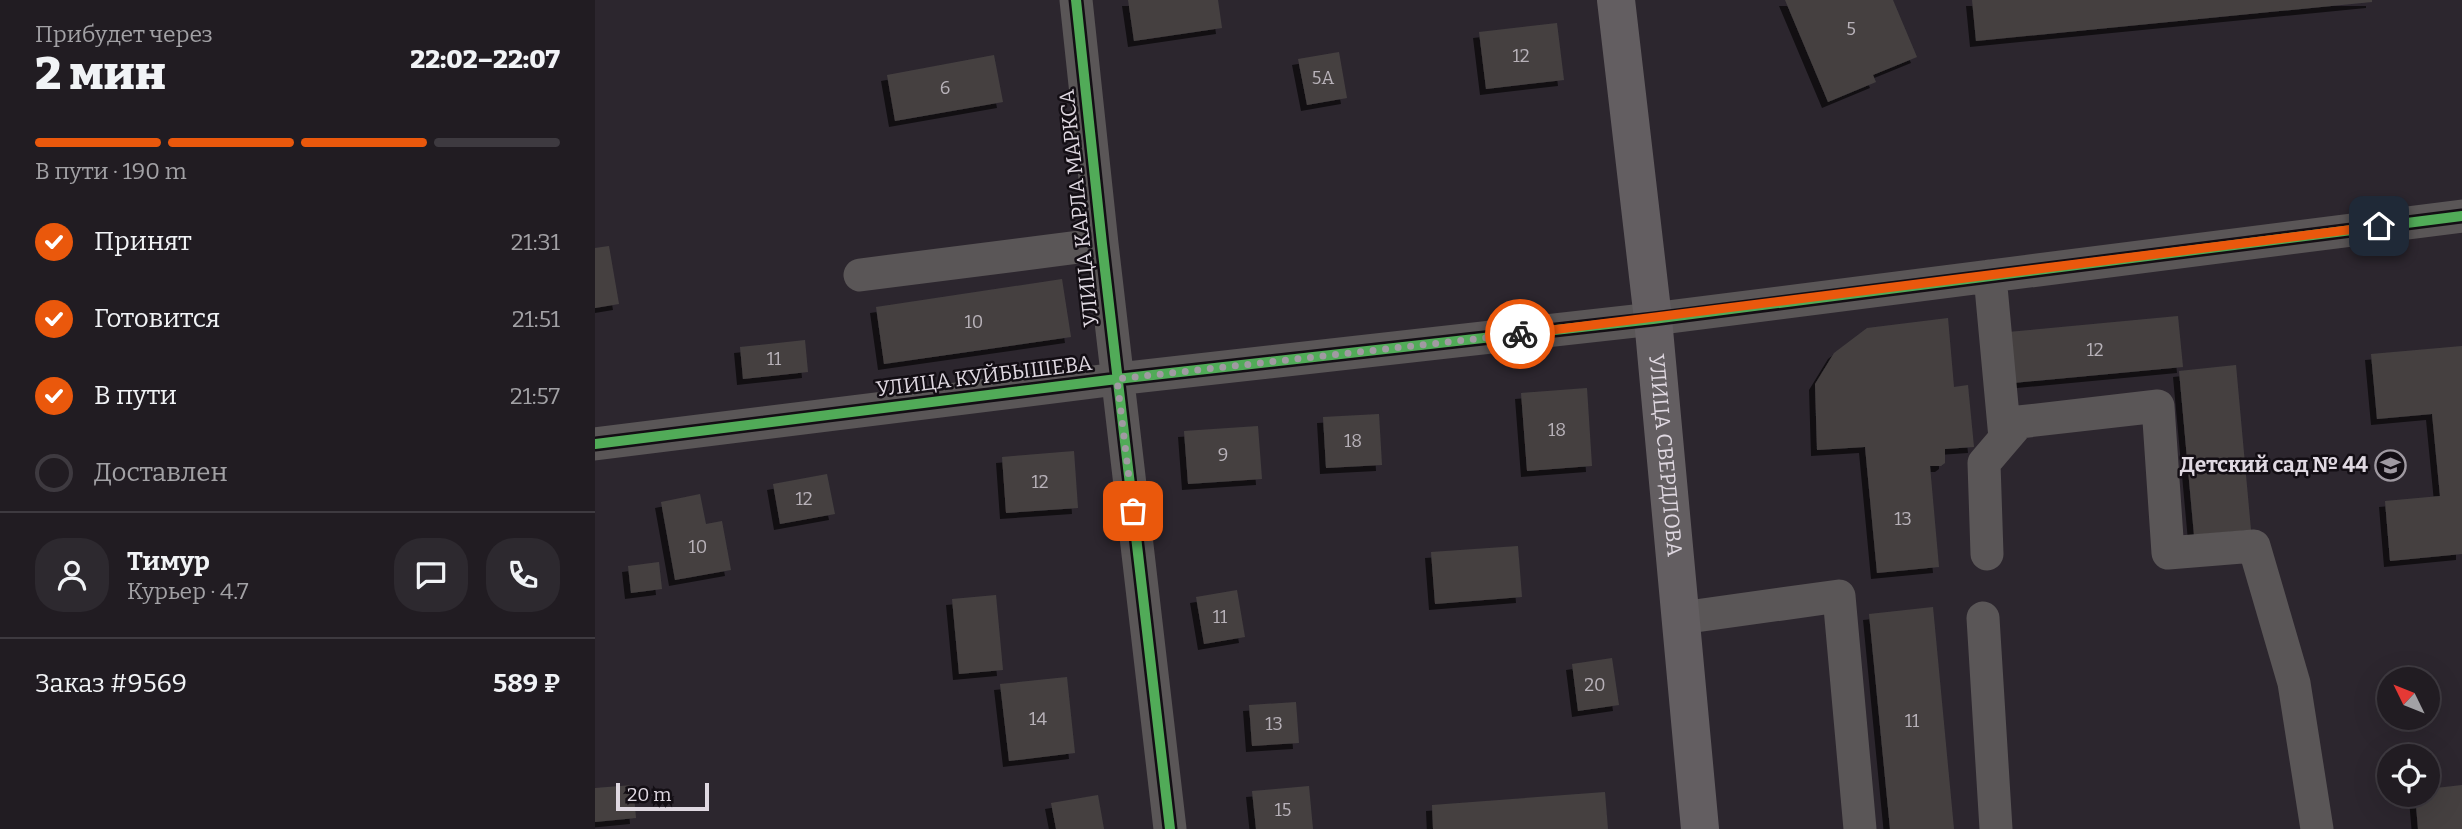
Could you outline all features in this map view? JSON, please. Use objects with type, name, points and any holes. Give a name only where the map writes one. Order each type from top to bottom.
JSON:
[{"type":"main road","name":"УЛИЦА СВЕРДЛОВА","points":[[1616,0],[1653,319],[1700,829]]},
{"type":"street","name":"УЛИЦА КАРЛА МАРКСА","points":[[1076,0],[1170,829]]},
{"type":"street","name":"УЛИЦА КУЙБЫШЕВА","points":[[595,444],[1117,379],[1653,319],[2462,216]]},
{"type":"street","points":[[860,275],[1102,244]]},
{"type":"street","points":[[1990,276],[2005,438]]},
{"type":"street","points":[[1987,554],[1985,463],[2019,422],[2158,406],[2168,553],[2254,546],[2294,683],[2317,829]]},
{"type":"street","points":[[1681,618],[1839,596],[1860,829]]},
{"type":"street","points":[[1983,618],[1996,829]]},
{"type":"building","points":[[1128,0],[1218,0],[1222,28],[1134,41]]},
{"type":"building","points":[[1785,0],[1893,0],[1917,57],[1873,75],[1876,82],[1828,102]]},
{"type":"building","points":[[1972,0],[2372,0],[2372,2],[1976,41]]},
{"type":"building","points":[[1557,23],[1564,80],[1486,89],[1479,32]]},
{"type":"building","points":[[1339,52],[1347,98],[1307,105],[1298,59]]},
{"type":"building","points":[[994,55],[1003,102],[895,121],[887,75]]},
{"type":"building","points":[[609,246],[619,304],[595,308],[595,248]]},
{"type":"building","points":[[1062,279],[1071,337],[884,364],[876,307]]},
{"type":"building","points":[[2178,316],[2183,367],[2013,383],[2008,332]]},
{"type":"building","points":[[1948,318],[1954,387],[1968,385],[1974,447],[1945,449],[1945,463],[1941,466],[1930,466],[1939,567],[1877,573],[1865,447],[1817,450],[1815,384],[1834,353],[1867,328]]},
{"type":"building","points":[[805,340],[808,372],[743,379],[740,347]]},
{"type":"building","points":[[2462,346],[2462,554],[2390,561],[2385,501],[2440,496],[2432,414],[2377,419],[2371,354]]},
{"type":"building","points":[[2236,365],[2251,530],[2194,535],[2179,371]]},
{"type":"building","points":[[1587,388],[1592,466],[1527,471],[1521,393]]},
{"type":"building","points":[[1379,414],[1382,465],[1326,468],[1323,417]]},
{"type":"building","points":[[1258,426],[1262,479],[1188,484],[1184,431]]},
{"type":"building","points":[[1074,451],[1078,508],[1006,513],[1002,457]]},
{"type":"building","points":[[827,474],[835,514],[780,524],[773,484]]},
{"type":"building","points":[[700,494],[706,524],[722,521],[731,570],[675,580],[661,502]]},
{"type":"building","points":[[1518,546],[1522,597],[1435,604],[1431,552]]},
{"type":"building","points":[[659,562],[662,589],[631,593],[628,566]]},
{"type":"building","points":[[1237,590],[1245,637],[1204,644],[1196,597]]},
{"type":"building","points":[[996,595],[1003,670],[959,674],[952,599]]},
{"type":"building","points":[[1933,607],[1954,829],[1890,829],[1869,614]]},
{"type":"building","points":[[1612,658],[1619,705],[1578,711],[1572,664]]},
{"type":"building","points":[[1067,677],[1075,753],[1009,761],[1000,684]]},
{"type":"building","points":[[1296,702],[1299,743],[1252,746],[1249,705]]},
{"type":"building","points":[[633,785],[636,818],[595,822],[595,788]]},
{"type":"building","points":[[2462,785],[2462,829],[2418,829],[2416,807],[2440,807],[2440,788]]},
{"type":"building","points":[[1309,786],[1313,829],[1256,829],[1252,791]]},
{"type":"building","points":[[1605,792],[1608,829],[1433,829],[1432,805]]},
{"type":"building","points":[[1098,795],[1104,829],[1056,829],[1051,803]]},
{"type":"cycle path","points":[[1076,0],[1170,829]]},
{"type":"cycle path","points":[[595,444],[1117,379],[1653,319],[2462,216]]},
{"type":"way so far","points":[[1133,511],[1117,379],[1520,334]]},
{"type":"place","name":"Детский сад № 44","points":[[2391,465]]},
{"type":"route","points":[[1520,334],[2379,226]]}]
